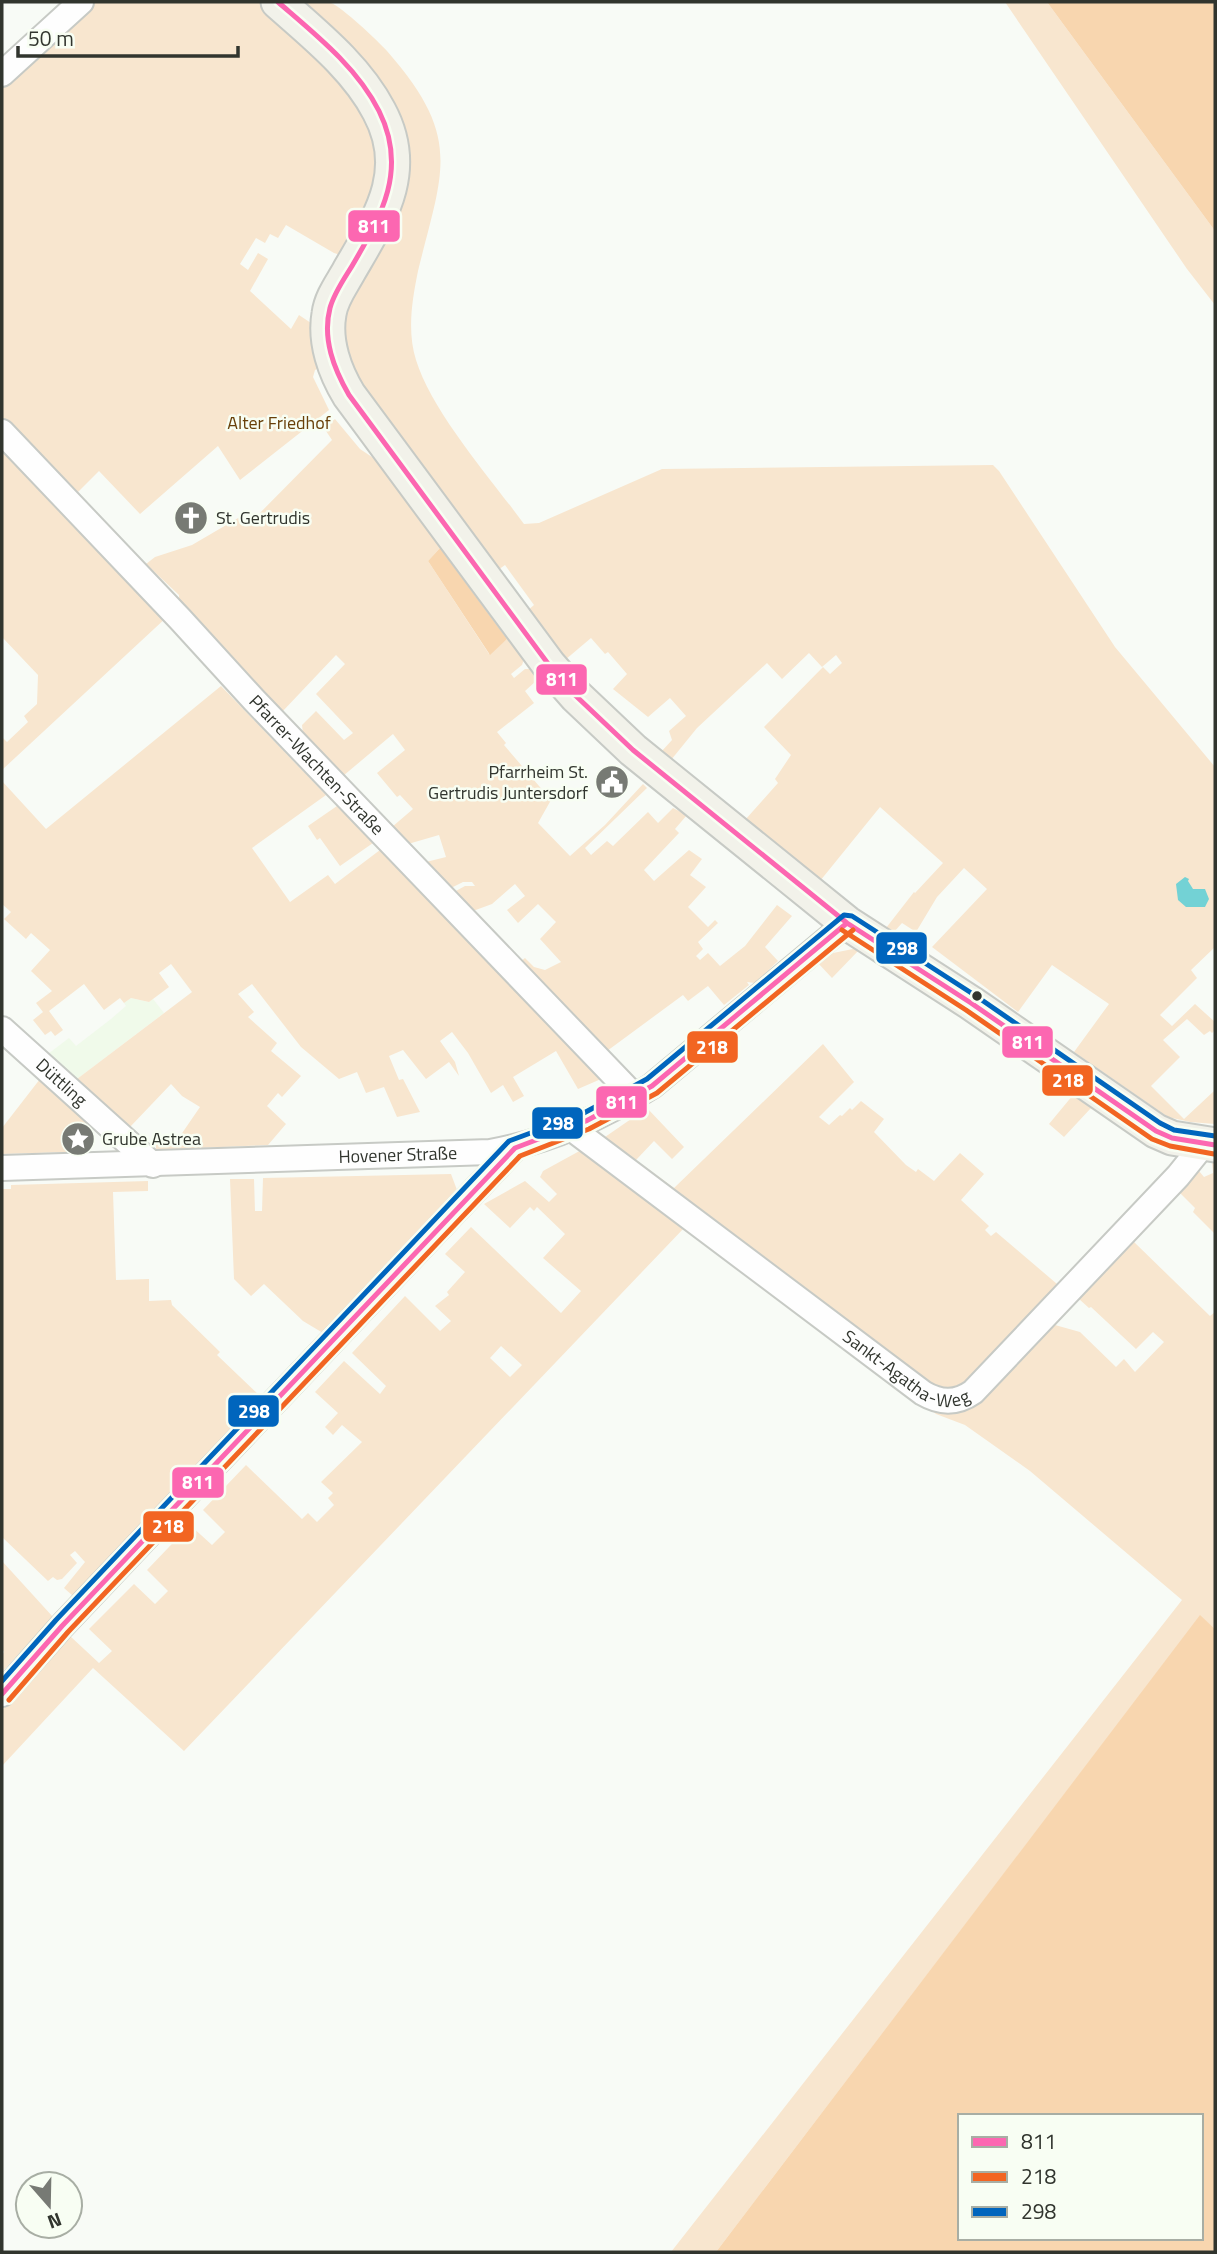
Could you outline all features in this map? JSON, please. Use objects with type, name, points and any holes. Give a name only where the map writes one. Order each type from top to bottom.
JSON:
[{"type":"street","points":[[2,74],[81,2]]},
{"type":"street","points":[[278,2],[324,43],[366,90],[380,113],[393,153],[388,198],[381,216],[334,297],[329,313],[332,358],[349,396],[519,626],[576,696],[654,768],[847,923],[971,1003],[1156,1131],[1172,1138],[1209,1145]]},
{"type":"street","name":"Pfarrer-Wachten-Straße","points":[[2,432],[263,710],[635,1097]]},
{"type":"street","name":"Hovener Straße","points":[[2,1168],[490,1152],[515,1148],[571,1128],[635,1097],[664,1077],[847,923]]},
{"type":"street","name":"Düttling","points":[[2,1030],[153,1165]]},
{"type":"street","name":"Sankt-Agatha-Weg","points":[[571,1128],[923,1393],[946,1402],[973,1392],[1209,1145]]},
{"type":"street","points":[[2,1694],[62,1626],[515,1148]]},
{"type":"shaded area","points":[[1047,2],[1215,2],[1215,231]]},
{"type":"shaded area","points":[[440,548],[507,639],[490,655],[428,561]]},
{"type":"shaded area","points":[[131,998],[149,1002],[153,999],[164,1013],[77,1079],[48,1054],[69,1038],[76,1046],[126,1006],[124,1003]]},
{"type":"shaded area","points":[[1200,1615],[1215,1629],[1215,2252],[716,2252]]},
{"type":"green space","name":"Alter Friedhof","points":[[90,2],[263,2],[343,79],[380,140],[380,189],[344,256],[286,225],[278,238],[270,234],[265,243],[256,238],[240,264],[248,270],[258,253],[268,259],[250,291],[291,329],[299,315],[314,325],[321,367],[315,370],[313,377],[329,410],[240,480],[218,446],[140,514],[99,471],[73,497],[2,423],[2,82]]},
{"type":"green space","points":[[289,2],[327,2],[343,11],[387,51],[411,81],[427,108],[437,132],[439,180],[414,293],[411,316],[413,349],[435,401],[524,524],[539,523],[662,469],[993,465],[999,471],[1115,647],[1215,767],[1215,947],[1191,970],[1197,978],[1160,1015],[1172,1026],[1195,1004],[1215,1022],[1215,1030],[1204,1035],[1187,1019],[1163,1040],[1180,1057],[1151,1086],[1184,1119],[1214,1091],[1215,1124],[1168,1117],[1074,1052],[1109,1004],[1052,965],[1018,1012],[932,947],[987,889],[964,868],[937,897],[916,932],[902,923],[894,932],[886,928],[914,892],[943,863],[880,807],[820,881],[745,820],[778,783],[775,779],[791,755],[764,727],[823,667],[830,674],[842,663],[836,655],[822,667],[809,653],[782,679],[767,663],[697,728],[671,760],[661,752],[672,740],[669,731],[686,716],[670,698],[648,717],[613,689],[627,674],[608,652],[605,654],[591,638],[565,660],[527,611],[534,605],[505,565],[498,570],[353,377],[339,327],[405,157]]},
{"type":"green space","points":[[1005,2],[1047,2],[1215,231],[1215,305],[1187,269]]},
{"type":"green space","points":[[335,419],[360,449],[378,461],[440,548],[428,561],[489,654],[507,639],[524,659],[522,665],[511,674],[514,678],[525,669],[533,669],[537,674],[536,681],[525,691],[534,703],[497,732],[506,743],[504,745],[551,800],[538,823],[570,856],[605,825],[643,784],[647,788],[585,848],[591,855],[607,841],[613,846],[648,812],[658,823],[673,808],[687,815],[675,829],[679,833],[644,870],[654,881],[689,850],[702,859],[690,875],[706,887],[688,907],[708,927],[715,920],[718,923],[698,942],[703,949],[696,956],[700,960],[708,953],[720,966],[745,946],[777,905],[792,916],[765,947],[778,961],[755,983],[747,982],[749,985],[724,1005],[708,986],[688,1001],[683,995],[607,1051],[521,961],[525,958],[534,967],[545,970],[561,962],[540,939],[556,922],[538,904],[518,923],[507,910],[525,896],[515,884],[492,904],[473,911],[454,892],[465,886],[475,886],[472,882],[463,882],[451,888],[426,862],[446,857],[439,835],[408,844],[392,827],[413,809],[400,795],[397,797],[377,773],[405,750],[393,734],[343,776],[303,734],[302,725],[316,711],[344,740],[353,733],[316,694],[345,664],[336,655],[282,712],[179,605],[179,595],[146,564],[155,557],[192,545],[245,514],[252,521],[332,440],[324,428]]},
{"type":"green space","points":[[2,442],[168,616],[2,770],[2,737],[7,742],[28,722],[24,716],[37,704],[38,675],[2,637]]},
{"type":"green space","points":[[221,686],[326,795],[252,848],[290,902],[328,875],[335,884],[380,850],[601,1079],[578,1089],[556,1051],[513,1077],[524,1096],[513,1102],[503,1085],[491,1093],[468,1053],[452,1032],[440,1041],[455,1062],[459,1076],[449,1062],[426,1079],[403,1050],[389,1056],[399,1080],[403,1079],[420,1112],[397,1117],[384,1087],[366,1093],[357,1072],[339,1079],[301,1047],[252,984],[238,994],[254,1012],[248,1017],[277,1043],[271,1051],[301,1076],[282,1097],[278,1093],[267,1106],[286,1124],[268,1145],[156,1150],[156,1145],[166,1135],[176,1142],[200,1107],[182,1096],[171,1084],[130,1127],[77,1079],[192,992],[171,964],[159,973],[169,987],[149,1002],[131,998],[124,1003],[120,998],[104,1010],[84,984],[49,1011],[63,1030],[55,1036],[51,1031],[45,1035],[33,1020],[43,1012],[36,1003],[52,991],[31,971],[50,950],[31,933],[26,939],[4,919],[11,912],[2,904],[2,781],[46,829]]},
{"type":"green space","points":[[337,806],[373,843],[340,866],[308,826]]},
{"type":"green space","points":[[859,950],[832,978],[817,962],[833,953]]},
{"type":"green space","points":[[823,1044],[854,1082],[819,1117],[829,1125],[861,1101],[884,1119],[874,1132],[906,1165],[916,1172],[918,1169],[934,1181],[960,1153],[984,1174],[961,1200],[989,1226],[985,1230],[991,1236],[996,1232],[1077,1301],[1055,1325],[1080,1332],[1116,1367],[1124,1359],[1135,1372],[1164,1342],[1153,1332],[1136,1349],[1079,1299],[1133,1241],[1210,1316],[1215,1312],[1215,1629],[1200,1616],[716,2252],[671,2252],[1182,1600],[1030,1471],[965,1425],[936,1414],[685,1227],[184,1751],[93,1668],[2,1766],[2,1710],[70,1636],[99,1663],[112,1651],[89,1629],[134,1584],[155,1604],[168,1591],[147,1570],[190,1525],[212,1545],[225,1532],[203,1510],[246,1465],[302,1519],[308,1513],[317,1522],[334,1505],[328,1498],[333,1493],[321,1482],[362,1442],[342,1425],[333,1435],[325,1427],[338,1413],[315,1392],[344,1361],[380,1394],[386,1386],[352,1353],[405,1296],[440,1331],[451,1321],[435,1306],[449,1295],[447,1292],[465,1272],[445,1254],[471,1227],[561,1313],[581,1291],[543,1258],[565,1234],[537,1207],[534,1211],[530,1207],[510,1228],[484,1204],[525,1181],[549,1202],[557,1194],[540,1177],[543,1171],[605,1137],[647,1108],[684,1147],[672,1159],[654,1141],[636,1160],[674,1188]],"holes":[[[501,1346],[522,1365],[510,1377],[490,1358]]]},
{"type":"green space","points":[[40,1079],[91,1125],[93,1140],[86,1149],[68,1152],[2,1154],[2,1128]]},
{"type":"green space","points":[[1073,1095],[1091,1108],[1064,1137],[1049,1124]]},
{"type":"green space","points":[[1215,1161],[1215,1234],[1193,1212],[1195,1208],[1179,1192],[1192,1175],[1199,1171],[1204,1177],[1213,1173],[1212,1162]]},
{"type":"green space","points":[[451,1174],[457,1190],[323,1333],[303,1321],[264,1284],[251,1296],[234,1279],[230,1179],[254,1179],[255,1211],[262,1211],[263,1178]]},
{"type":"green space","points":[[148,1181],[148,1191],[113,1192],[116,1280],[149,1279],[149,1301],[171,1300],[172,1305],[220,1352],[217,1355],[261,1397],[73,1596],[64,1588],[85,1562],[75,1551],[70,1555],[77,1563],[62,1579],[53,1577],[48,1581],[2,1537],[2,1189],[11,1189],[11,1185]]},
{"type":"green space","points":[[2,1561],[53,1617],[2,1672],[4,1652]]},
{"type":"water","points":[[1185,877],[1189,879],[1193,889],[1205,889],[1209,899],[1205,907],[1186,907],[1178,900],[1176,884]]},
{"type":"transit line","name":"811","points":[[278,2],[334,52],[359,80],[379,111],[391,153],[388,191],[381,210],[330,308],[327,331],[339,375],[349,395],[549,665],[576,696],[633,750],[847,923],[971,1003],[1156,1131],[1172,1138],[1215,1145]]},
{"type":"transit line","name":"298","points":[[2,1681],[56,1620],[509,1141],[582,1114],[647,1079],[844,915],[852,916],[976,996],[1160,1123],[1174,1130],[1215,1136]]},
{"type":"transit line","name":"811","points":[[2,1694],[62,1626],[515,1148],[586,1121],[652,1086],[847,923]]},
{"type":"transit line","name":"218","points":[[842,930],[966,1010],[1152,1139],[1170,1146],[1214,1154]]},
{"type":"transit line","name":"218","points":[[9,1700],[68,1632],[520,1156],[589,1129],[657,1093],[853,930]]},
{"type":"place","name":"St. Gertrudis","points":[[191,518]]},
{"type":"place","name":"Pfarrheim St. Gertrudis Juntersdorf","points":[[612,782]]},
{"type":"place","name":"Grube Astrea","points":[[78,1139]]}]
